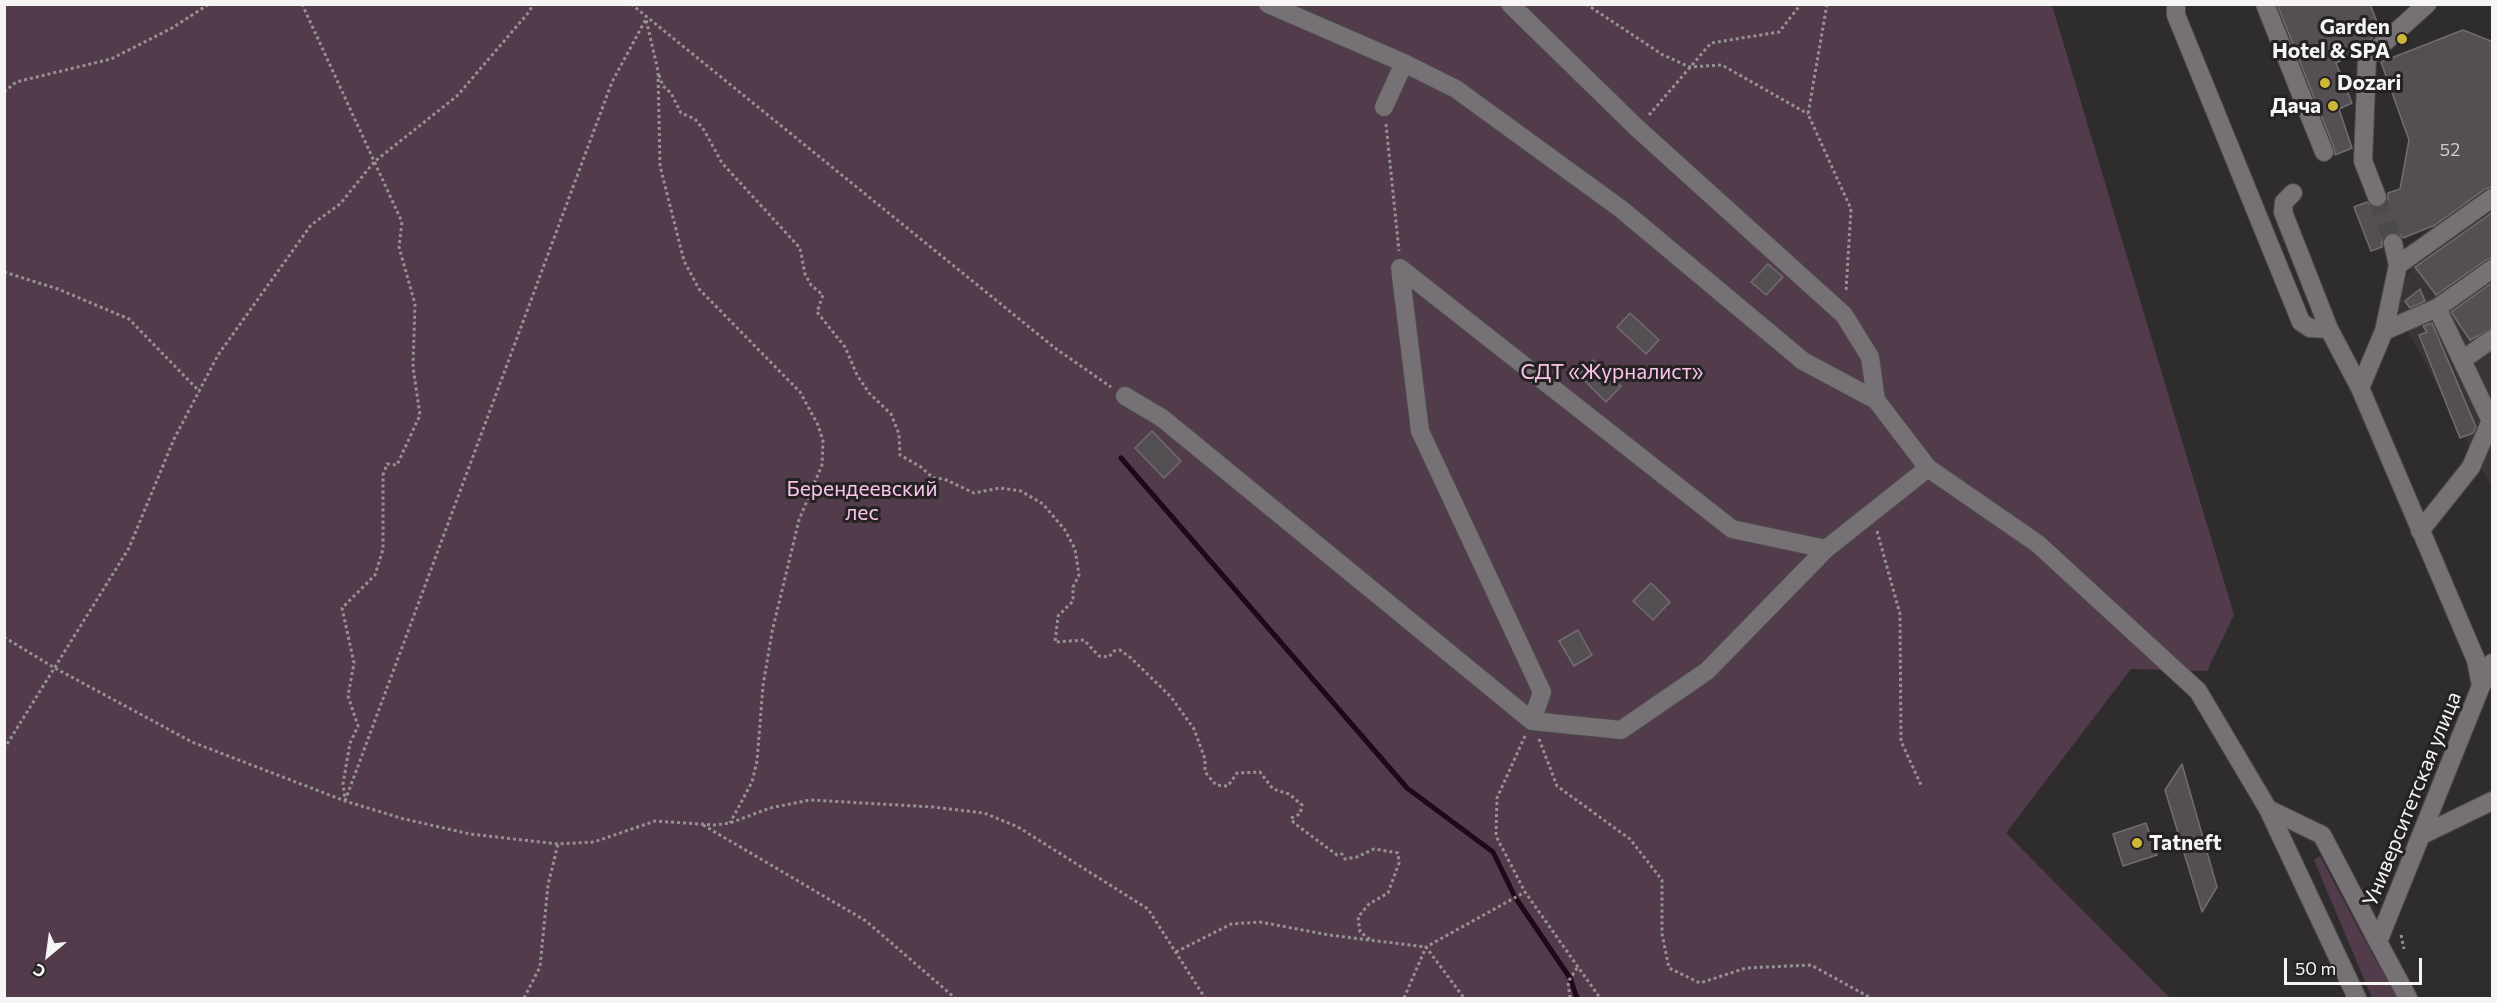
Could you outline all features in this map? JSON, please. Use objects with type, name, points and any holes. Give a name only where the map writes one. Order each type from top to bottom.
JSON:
[{"type":"street","points":[[1268,4],[1404,63],[1456,89],[1621,209],[1803,361],[1876,400],[1928,468],[2038,544],[2198,691],[2268,809],[2357,999]]},
{"type":"street","points":[[1510,4],[1637,128],[1844,315],[1870,357],[1876,400]]},
{"type":"street","points":[[2176,4],[2176,15],[2301,322],[2310,328],[2329,329]]},
{"type":"street","points":[[2265,4],[2324,152]]},
{"type":"street","points":[[2377,198],[2363,161],[2367,58],[2427,4]]},
{"type":"street","points":[[1384,107],[1404,63]]},
{"type":"street","name":"Университетская улица","points":[[2293,193],[2284,202],[2283,212],[2329,329],[2360,388],[2476,660],[2489,673],[2378,942]]},
{"type":"street","points":[[2398,265],[2493,198]]},
{"type":"street","points":[[2360,388],[2384,332],[2398,265],[2393,243]]},
{"type":"street","points":[[1400,268],[1420,430],[1542,692],[1532,721]]},
{"type":"street","points":[[1400,268],[1732,529],[1826,549]]},
{"type":"street","points":[[2384,332],[2437,308],[2493,269]]},
{"type":"street","points":[[2420,531],[2471,467],[2492,420],[2437,308]]},
{"type":"street","points":[[2462,360],[2493,339]]},
{"type":"street","points":[[1125,396],[1162,418],[1532,721],[1621,730],[1707,671],[1826,549],[1928,468]]},
{"type":"street","points":[[2422,835],[2493,801]]},
{"type":"street","points":[[2268,809],[2322,835],[2408,999]]},
{"type":"path","points":[[4,92],[16,82],[111,59],[172,28],[209,4]]},
{"type":"path","points":[[302,4],[402,222],[399,247],[416,304],[413,368],[420,416],[397,465],[387,464],[384,475],[383,549],[375,575],[342,608],[354,663],[348,696],[358,726],[350,743],[343,784],[345,801]]},
{"type":"path","points":[[4,749],[129,548],[174,439],[218,355],[311,225],[340,204],[374,162],[457,96],[529,12],[533,4]]},
{"type":"path","points":[[631,4],[646,19],[1055,348],[1125,396]]},
{"type":"path","points":[[1586,4],[1663,55],[1690,67],[1722,65],[1808,114]]},
{"type":"path","points":[[1637,128],[1711,43],[1779,32],[1801,4]]},
{"type":"path","points":[[1827,4],[1808,114],[1851,209],[1844,315]]},
{"type":"path","points":[[345,801],[612,82],[646,19]]},
{"type":"path","points":[[646,19],[663,86],[671,93],[681,113],[695,119],[704,130],[722,163],[800,248],[805,274],[811,285],[823,295],[817,312],[846,347],[857,375],[869,393],[891,414],[898,434],[900,455],[921,467],[933,478],[944,479],[974,493],[1000,488],[1021,491],[1043,504],[1065,530],[1075,549],[1079,575],[1073,587],[1073,601],[1058,616],[1054,642],[1084,640],[1099,656],[1109,657],[1114,651],[1120,650],[1131,658],[1172,697],[1194,729],[1205,759],[1205,772],[1216,785],[1228,786],[1237,773],[1260,772],[1273,789],[1289,794],[1302,805],[1300,814],[1291,818],[1294,824],[1337,855],[1342,854],[1345,859],[1357,857],[1374,849],[1398,853],[1399,862],[1388,893],[1369,904],[1358,917],[1360,932],[1371,940]]},
{"type":"path","points":[[658,71],[660,166],[684,261],[699,289],[800,392],[818,425],[823,441],[822,465],[799,520],[772,632],[763,686],[757,761],[752,782],[730,823]]},
{"type":"path","points":[[1384,107],[1400,268]]},
{"type":"path","points":[[4,272],[58,289],[129,319],[200,392]]},
{"type":"path","points":[[1872,512],[1900,614],[1901,741],[1921,785]]},
{"type":"path","points":[[4,637],[53,667],[192,742],[345,801],[404,819],[470,834],[558,844],[594,842],[655,821],[702,825],[730,823],[770,808],[810,800],[933,807],[984,813],[1018,827],[1148,909],[1205,999]]},
{"type":"path","points":[[1532,721],[1497,798],[1496,836],[1525,892],[1576,968],[1600,999]]},
{"type":"path","points":[[1532,721],[1557,786],[1630,838],[1662,880],[1662,934],[1669,968],[1700,983],[1746,968],[1811,965],[1871,999]]},
{"type":"path","points":[[702,825],[866,921],[956,999]]},
{"type":"path","points":[[524,999],[540,967],[548,885],[558,844]]},
{"type":"path","points":[[1176,952],[1232,924],[1260,922],[1426,947],[1525,892]]},
{"type":"path","points":[[2402,927],[2404,952]]},
{"type":"path","points":[[1404,999],[1426,947]]},
{"type":"path","points":[[1426,947],[1464,999]]},
{"type":"path","points":[[1569,999],[1568,982],[1576,968]]},
{"type":"shaded area","points":[[2492,160],[2492,488],[2394,305],[2432,226]]},
{"type":"green space","name":"Берендеевский лес","points":[[5,5],[2052,5],[2234,615],[2207,671],[2131,669],[2006,833],[2170,998],[5,998]]},
{"type":"green space","points":[[2320,856],[2397,998],[2372,998],[2314,860]]},
{"type":"building","name":"Dozari","points":[[2277,4],[2370,4],[2379,27],[2373,37],[2358,52],[2336,63],[2352,103],[2339,109],[2352,148],[2335,155]]},
{"type":"building","points":[[2463,30],[2493,42],[2493,187],[2485,189],[2435,225],[2403,238],[2397,232],[2390,232],[2382,239],[2382,247],[2371,251],[2354,207],[2367,202],[2375,208],[2382,207],[2388,199],[2388,193],[2400,189],[2409,140],[2381,62]]},
{"type":"building","points":[[2493,212],[2493,258],[2486,260],[2436,295],[2415,267]]},
{"type":"building","points":[[1768,264],[1783,277],[1766,295],[1751,282]]},
{"type":"building","points":[[2493,282],[2493,328],[2470,340],[2451,312]]},
{"type":"building","points":[[2420,289],[2425,301],[2410,308],[2405,301]]},
{"type":"building","points":[[1630,313],[1659,340],[1646,354],[1617,327]]},
{"type":"building","points":[[2432,323],[2476,427],[2473,433],[2460,438],[2419,335],[2427,332],[2423,326]]},
{"type":"building","points":[[1593,360],[1621,386],[1606,402],[1579,375]]},
{"type":"building","points":[[1152,431],[1181,461],[1164,478],[1135,448]]},
{"type":"building","points":[[1651,583],[1670,602],[1653,620],[1633,601]]},
{"type":"building","points":[[1578,630],[1592,655],[1574,666],[1559,641]]},
{"type":"building","points":[[2182,764],[2217,887],[2202,912],[2165,790]]},
{"type":"building","points":[[2146,823],[2157,855],[2123,866],[2113,834]]},
{"type":"waterway","points":[[1121,458],[1407,788],[1493,852],[1515,897],[1570,978],[1577,998]]},
{"type":"tunnel","points":[[2377,197],[2393,243]]},
{"type":"place","name":"Garden Hotel & SPA","points":[[2402,39]]},
{"type":"place","name":"Dozari","points":[[2325,83]]},
{"type":"place","name":"Дача","points":[[2333,106]]},
{"type":"place","name":"Tatneft","points":[[2137,843]]},
{"type":"park label","name":"СДТ «Журналист»","points":[[1612,372]]}]
